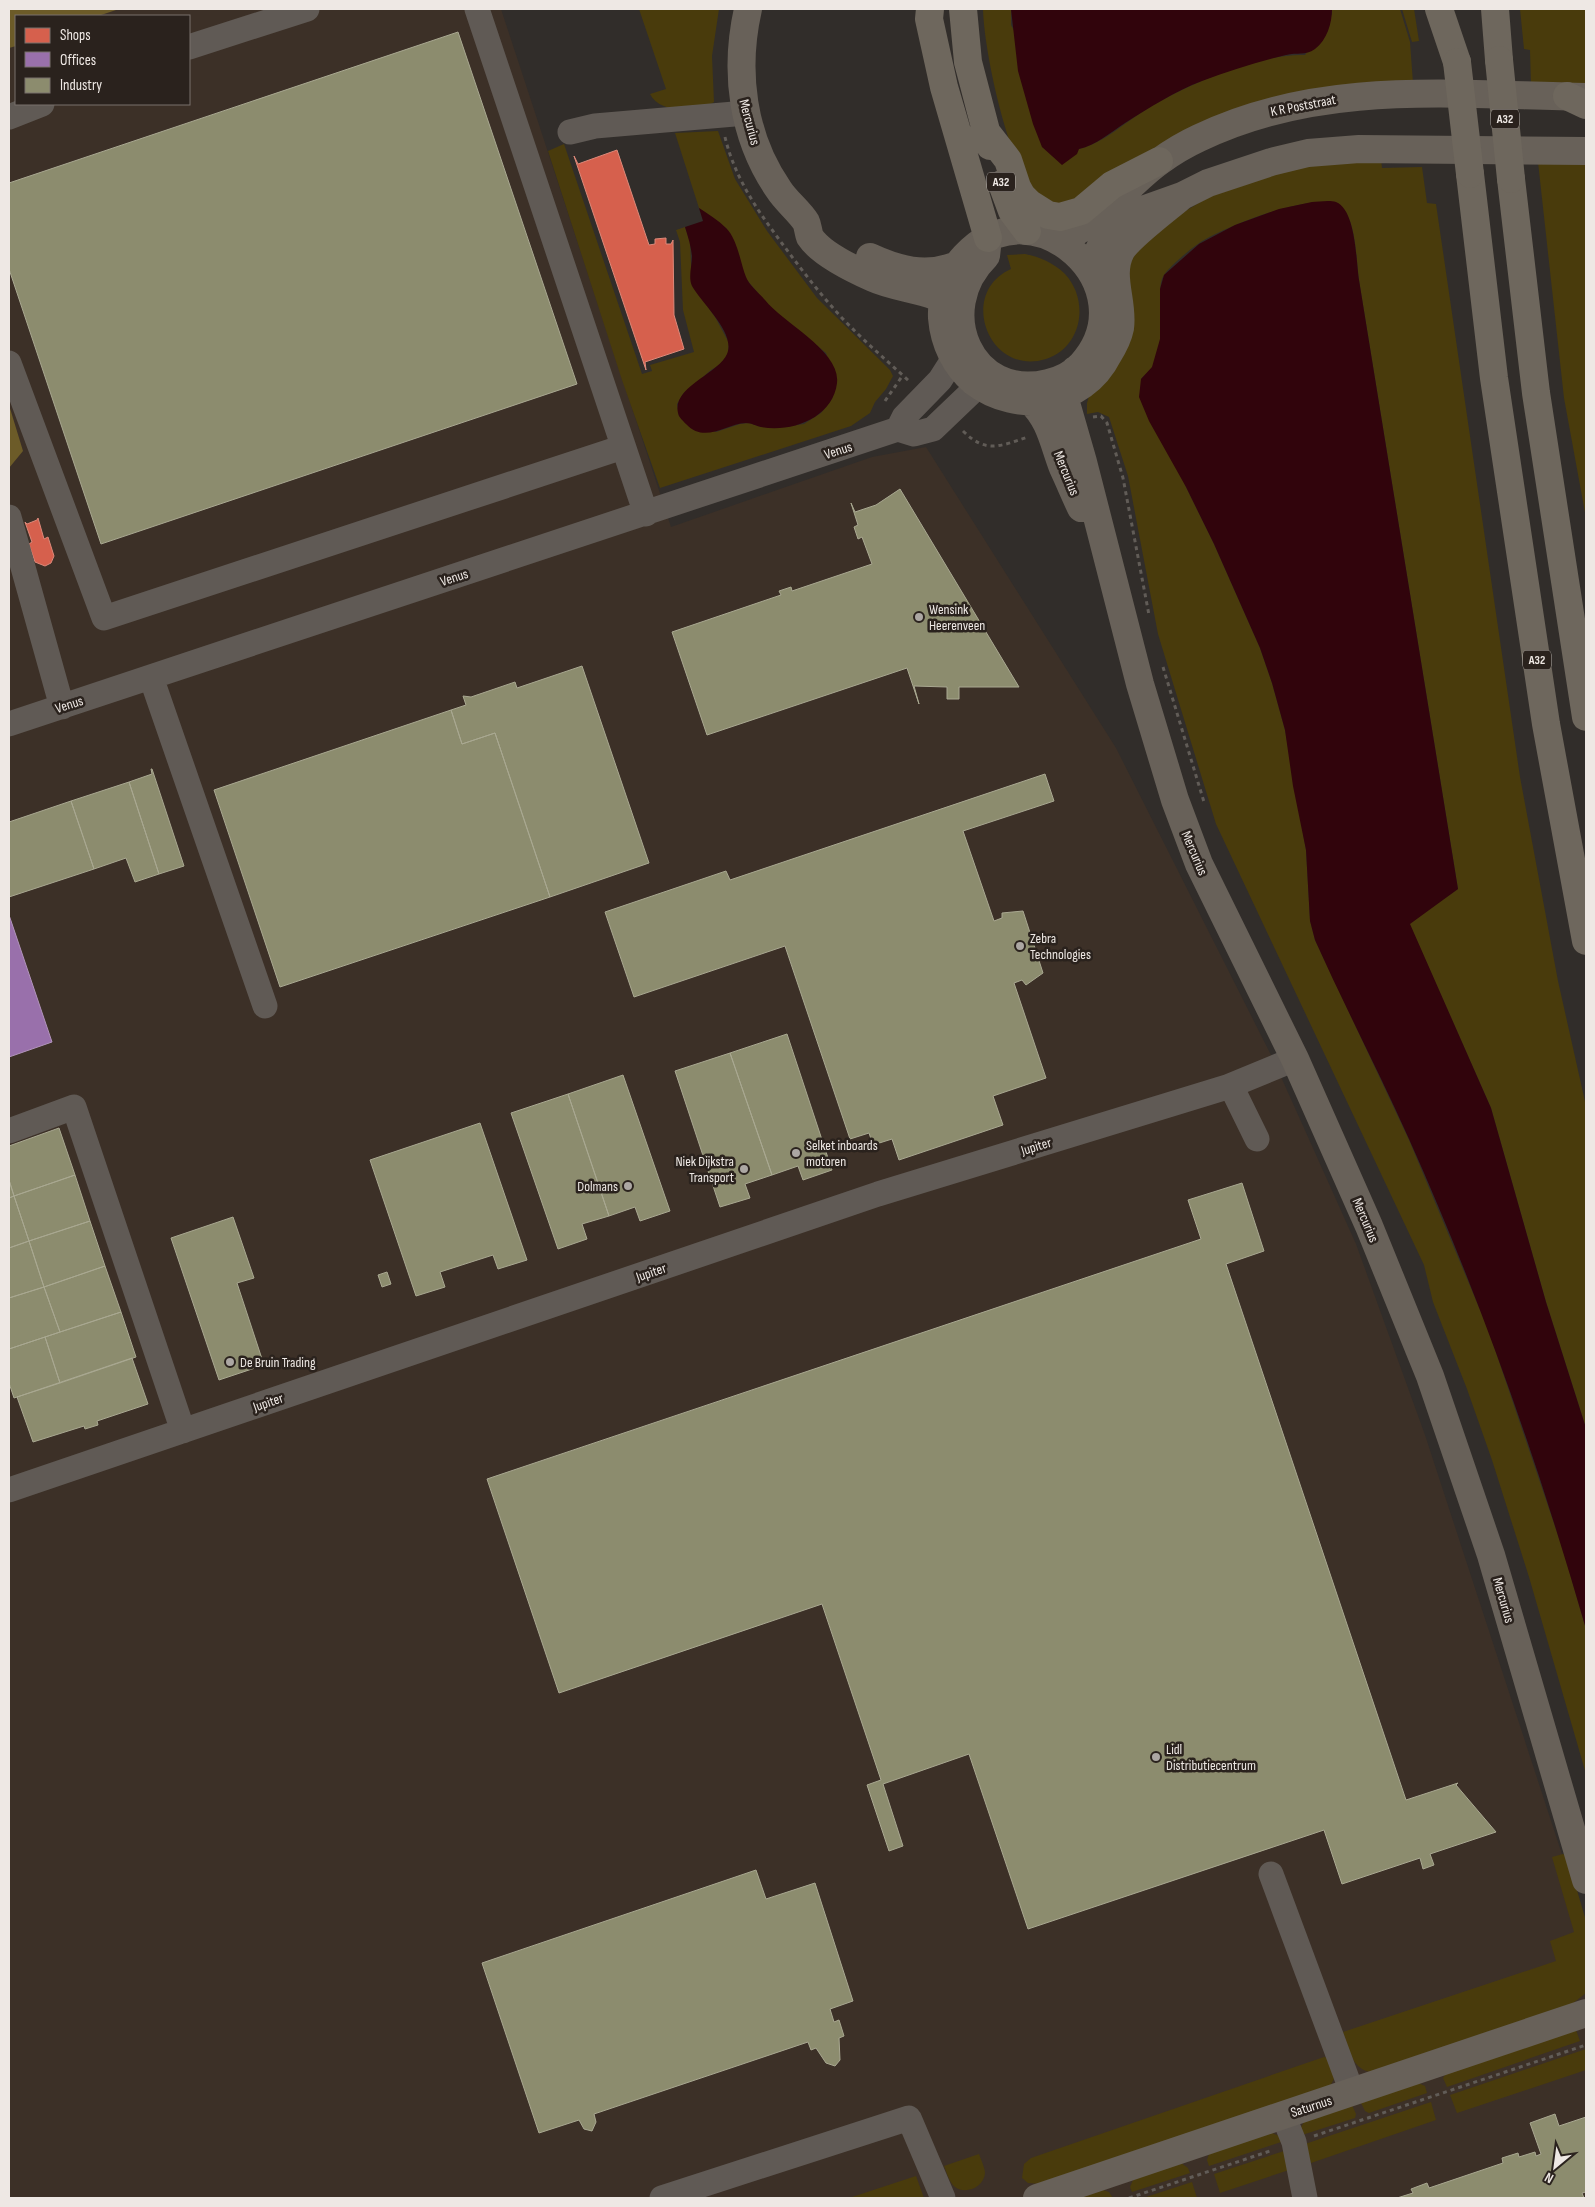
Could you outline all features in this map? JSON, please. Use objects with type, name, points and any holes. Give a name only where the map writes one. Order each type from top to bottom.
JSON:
[{"type":"highway","name":"A32","points":[[930,9],[930,19],[944,87],[988,238]]},
{"type":"highway","name":"A32","points":[[963,9],[968,62],[984,129],[1005,196],[1012,211],[1027,231]]},
{"type":"highway","name":"A32","points":[[1439,9],[1457,62]]},
{"type":"highway","name":"A32","points":[[1452,9],[1494,378],[1545,714],[1586,941]]},
{"type":"highway","name":"A32","points":[[1495,9],[1511,179],[1536,393],[1586,717]]},
{"type":"highway","points":[[984,129],[1008,160],[1022,196],[1029,203],[1048,215],[1060,216],[1081,211],[1112,186],[1159,161]]},
{"type":"main road","name":"Mercurius","points":[[748,9],[742,39],[740,65],[746,113],[756,145],[769,173],[778,190],[805,222],[810,237],[826,252],[851,267],[894,286],[952,306]]},
{"type":"main road","name":"K R Poststraat","points":[[1059,240],[1087,224],[1159,161],[1198,138],[1246,118],[1285,107],[1323,100],[1412,94],[1580,99]]},
{"type":"main road","points":[[1093,271],[1073,250],[1059,240],[1027,231],[998,234],[988,238],[972,248],[955,266],[946,286],[966,344],[986,380],[1004,398],[1031,402],[1043,401],[1071,382],[1101,331],[1103,308],[1093,271],[1093,261],[1101,246],[1137,212],[1182,196],[1208,183],[1271,162],[1326,152],[1385,149],[1586,151]]},
{"type":"main road","points":[[988,238],[986,256],[967,282],[961,300],[952,306],[943,331],[954,358],[965,374],[986,380],[1034,385],[1071,382],[1078,388],[1098,372],[1114,345],[1120,330],[1121,312],[1116,285],[1116,264],[1121,250],[1131,239],[1182,196]]},
{"type":"main road","name":"Mercurius","points":[[805,222],[821,227],[845,244],[898,268],[931,272],[955,266]]},
{"type":"main road","name":"Mercurius","points":[[1071,382],[1066,403],[1140,684],[1186,832],[1199,864],[1295,1058],[1369,1226],[1430,1376],[1491,1555],[1586,1880]]},
{"type":"main road","name":"Mercurius","points":[[1031,402],[1040,410],[1050,430],[1063,468],[1111,574]]},
{"type":"main road","name":"Saturnus","points":[[1037,2198],[1586,2013]]},
{"type":"street","points":[[190,48],[307,9]]},
{"type":"street","points":[[477,9],[646,514]]},
{"type":"street","points":[[9,117],[39,105]]},
{"type":"street","points":[[570,132],[595,126],[746,113]]},
{"type":"street","points":[[898,429],[904,417],[940,380],[954,358]]},
{"type":"street","points":[[9,363],[104,618],[623,446]]},
{"type":"street","name":"Venus","points":[[9,724],[898,429],[914,434],[933,429],[986,380]]},
{"type":"street","points":[[9,517],[62,707]]},
{"type":"street","points":[[152,677],[265,1006]]},
{"type":"street","name":"Jupiter","points":[[9,1490],[878,1194],[1232,1086],[1295,1058]]},
{"type":"street","points":[[1232,1086],[1257,1140]]},
{"type":"street","points":[[9,1131],[74,1107],[184,1431]]},
{"type":"street","points":[[1271,1874],[1352,2092]]},
{"type":"street","points":[[1283,2115],[1294,2142],[1305,2198]]},
{"type":"street","points":[[662,2198],[909,2118],[942,2198]]},
{"type":"path","points":[[958,426],[971,439],[988,446],[1003,445],[1033,436]]},
{"type":"path","points":[[1129,2198],[1586,2045]]},
{"type":"shaded area","points":[[9,9],[119,9],[101,15],[15,15],[15,46],[9,48]]},
{"type":"shaded area","points":[[64,9],[501,9],[671,527],[872,457],[926,447],[1116,748],[1273,1059],[1356,1244],[1425,1435],[1586,1928],[1586,2198],[9,2198],[9,23],[15,21],[15,105],[190,105],[190,15],[40,15]]},
{"type":"shaded area","points":[[639,9],[719,9],[712,56],[714,102],[699,108],[680,110],[670,108],[655,101],[650,94],[666,89]]},
{"type":"shaded area","points":[[983,9],[1011,9],[1011,25],[1079,149],[1097,142],[1147,109],[1202,81],[1267,59],[1305,55],[1332,14],[1332,9],[1400,9],[1410,42],[1413,83],[1370,84],[1090,195],[1054,205],[1030,186],[1013,150],[992,74],[987,50]]},
{"type":"shaded area","points":[[1011,9],[1332,9],[1330,25],[1326,36],[1315,49],[1264,61],[1192,85],[1153,106],[1097,142],[1079,149],[1077,154],[1062,165],[1042,147],[1033,124],[1018,71]]},
{"type":"shaded area","points":[[1402,9],[1414,9],[1419,41],[1412,42]]},
{"type":"shaded area","points":[[1520,9],[1586,9],[1586,86],[1531,86],[1530,50],[1524,49]]},
{"type":"shaded area","points":[[718,131],[735,179],[767,231],[817,298],[890,370],[893,376],[886,389],[875,402],[870,413],[851,426],[660,488],[622,380],[548,151],[564,144],[642,374],[652,371],[650,365],[694,352],[683,310],[680,242],[676,230],[685,227],[690,242],[692,285],[715,317],[729,343],[728,354],[721,364],[683,394],[677,404],[679,416],[716,432],[749,423],[761,427],[783,427],[804,424],[821,413],[832,399],[837,382],[826,353],[771,308],[746,279],[727,229],[699,208],[675,133]]},
{"type":"shaded area","points":[[1381,160],[1382,168],[1422,167],[1427,203],[1436,204],[1520,777],[1558,981],[1586,1106],[1586,1428],[1546,1302],[1491,1108],[1409,923],[1458,889],[1359,280],[1355,241],[1350,222],[1341,207],[1330,202],[1313,203],[1270,212],[1210,237],[1185,254],[1171,267],[1162,279],[1160,286],[1161,322],[1159,347],[1152,368],[1141,379],[1186,487],[1214,544],[1260,648],[1272,683],[1285,730],[1306,850],[1310,920],[1315,940],[1409,1140],[1488,1329],[1564,1553],[1586,1629],[1586,1774],[1529,1577],[1492,1460],[1433,1302],[1424,1265],[1216,824],[1158,634],[1128,476],[1109,417],[1098,412],[1087,414],[1087,403],[1128,262],[1154,233],[1219,191],[1306,165]]},
{"type":"shaded area","points":[[1538,162],[1586,162],[1586,518],[1564,398]]},
{"type":"shaded area","points":[[1333,201],[1343,207],[1348,215],[1354,237],[1359,280],[1458,889],[1410,924],[1491,1108],[1546,1302],[1586,1428],[1586,1629],[1528,1442],[1484,1319],[1409,1139],[1315,940],[1310,921],[1306,850],[1293,786],[1285,730],[1260,648],[1214,544],[1186,487],[1149,421],[1139,397],[1141,379],[1152,367],[1160,339],[1160,289],[1164,275],[1199,244],[1235,225],[1279,209],[1312,202]]},
{"type":"shaded area","points":[[699,208],[720,222],[730,233],[736,245],[747,280],[752,286],[773,309],[821,349],[836,371],[837,383],[834,395],[819,414],[809,420],[785,428],[761,427],[750,423],[738,424],[708,433],[693,430],[679,416],[678,406],[681,397],[687,389],[722,361],[727,354],[728,346],[723,328],[691,283],[692,256],[685,227],[703,221]]},
{"type":"shaded area","points":[[1025,254],[1046,261],[1065,274],[1073,285],[1078,297],[1078,322],[1074,334],[1068,344],[1058,353],[1046,359],[1026,361],[1009,356],[996,345],[987,330],[983,313],[986,296],[995,280],[1011,269],[1007,255]]},
{"type":"shaded area","points":[[9,405],[23,451],[9,468]]},
{"type":"shaded area","points":[[1563,1854],[1567,1856],[1586,1921],[1586,1993],[1568,2007],[1374,2073],[1360,2068],[1352,2058],[1343,2032],[1556,1961],[1550,1941],[1574,1932],[1552,1857]]},
{"type":"shaded area","points":[[1576,2030],[1580,2041],[1447,2087],[1443,2078],[1446,2073]]},
{"type":"shaded area","points":[[1586,2049],[1586,2070],[1457,2113],[1450,2095]]},
{"type":"shaded area","points":[[1324,2057],[1328,2058],[1335,2077],[1330,2086],[1043,2184],[1028,2183],[1022,2178],[1024,2164],[1031,2158]]},
{"type":"shaded area","points":[[1418,2083],[1425,2086],[1427,2093],[1369,2113],[1365,2111],[1361,2103]]},
{"type":"shaded area","points":[[1431,2102],[1436,2120],[1311,2163],[1305,2144]]},
{"type":"shaded area","points":[[1352,2105],[1356,2114],[1355,2118],[1302,2135],[1301,2127],[1304,2122]]},
{"type":"shaded area","points":[[1270,2132],[1279,2136],[1281,2142],[1209,2166],[1207,2160],[1209,2154]]},
{"type":"shaded area","points":[[1284,2151],[1289,2170],[1220,2193],[1214,2174]]},
{"type":"shaded area","points":[[979,2154],[984,2166],[984,2178],[978,2186],[969,2190],[955,2187],[944,2166]]},
{"type":"shaded area","points":[[1181,2163],[1188,2168],[1190,2173],[1132,2192],[1130,2187],[1133,2180]]},
{"type":"shaded area","points":[[916,2176],[924,2198],[849,2198]]},
{"type":"shaded area","points":[[1192,2182],[1197,2198],[1143,2198]]},
{"type":"shaded area","points":[[1100,2189],[1109,2192],[1113,2198],[1074,2198]]},
{"type":"building: Shops","points":[[617,150],[649,245],[655,244],[655,239],[666,238],[666,244],[671,244],[673,240],[674,315],[684,349],[645,362],[646,370],[574,156],[578,164]]},
{"type":"building: Shops","points":[[38,518],[44,539],[48,537],[54,556],[51,563],[45,566],[35,562],[29,544],[32,542],[25,522],[27,524]]},
{"type":"building: Offices","points":[[9,915],[52,1042],[9,1057]]},
{"type":"building: Industry","points":[[458,32],[577,384],[101,544],[9,269],[9,183]]},
{"type":"building: Industry","points":[[900,489],[1019,687],[959,687],[959,699],[947,699],[947,687],[914,686],[919,704],[907,668],[707,735],[672,632],[781,595],[779,591],[791,587],[792,591],[872,564],[862,537],[858,539],[854,527],[858,525],[851,503],[855,512],[876,505]]},
{"type":"building: Industry","points":[[582,666],[649,863],[550,897],[495,733],[462,744],[451,710],[466,705],[463,696],[471,697],[515,682],[517,688]]},
{"type":"building: Industry","points":[[451,710],[462,744],[495,733],[550,897],[280,987],[214,790]]},
{"type":"building: Industry","points":[[151,769],[184,866],[159,874],[129,782],[152,774]]},
{"type":"building: Industry","points":[[1045,774],[1054,801],[963,831],[994,921],[1002,918],[1002,913],[1023,911],[1043,973],[1026,985],[1022,980],[1014,983],[1046,1078],[993,1096],[1003,1125],[899,1160],[892,1139],[873,1145],[869,1133],[850,1139],[785,946],[634,997],[605,912],[726,871],[730,880]]},
{"type":"building: Industry","points":[[129,782],[159,874],[135,882],[126,858],[94,869],[71,801]]},
{"type":"building: Industry","points":[[71,801],[94,869],[9,897],[9,822]]},
{"type":"building: Industry","points":[[787,1034],[832,1170],[803,1180],[798,1166],[772,1175],[730,1053]]},
{"type":"building: Industry","points":[[730,1053],[772,1175],[745,1184],[750,1198],[720,1207],[675,1071]]},
{"type":"building: Industry","points":[[623,1075],[670,1211],[640,1221],[635,1207],[609,1216],[568,1094]]},
{"type":"building: Industry","points":[[568,1094],[609,1216],[582,1224],[587,1239],[558,1249],[511,1113]]},
{"type":"building: Industry","points":[[480,1123],[527,1260],[498,1269],[493,1255],[440,1272],[445,1287],[416,1296],[370,1160]]},
{"type":"building: Industry","points":[[59,1128],[75,1175],[14,1196],[9,1180],[9,1146]]},
{"type":"building: Industry","points":[[75,1175],[90,1221],[29,1241],[14,1196]]},
{"type":"building: Industry","points":[[9,1180],[14,1196],[9,1198]]},
{"type":"building: Industry","points":[[1242,1183],[1264,1251],[1226,1264],[1406,1800],[1458,1783],[1456,1785],[1496,1832],[1430,1854],[1434,1865],[1423,1869],[1420,1858],[1342,1884],[1324,1830],[1028,1929],[969,1754],[883,1784],[903,1846],[889,1851],[867,1785],[881,1780],[822,1604],[559,1693],[487,1479],[1201,1239],[1188,1200]]},
{"type":"building: Industry","points":[[14,1196],[29,1241],[9,1248],[9,1198]]},
{"type":"building: Industry","points":[[233,1217],[254,1278],[237,1283],[264,1365],[219,1380],[171,1238]]},
{"type":"building: Industry","points":[[90,1221],[105,1266],[44,1287],[29,1241]]},
{"type":"building: Industry","points":[[29,1241],[44,1287],[9,1298],[9,1248]]},
{"type":"building: Industry","points":[[105,1266],[121,1312],[60,1332],[44,1287]]},
{"type":"building: Industry","points":[[387,1272],[391,1284],[382,1287],[378,1275]]},
{"type":"building: Industry","points":[[44,1287],[60,1332],[9,1349],[9,1298]]},
{"type":"building: Industry","points":[[121,1312],[136,1357],[60,1383],[45,1337]]},
{"type":"building: Industry","points":[[45,1337],[60,1383],[14,1398],[9,1383],[9,1349]]},
{"type":"building: Industry","points":[[132,1358],[148,1404],[97,1421],[98,1425],[85,1429],[84,1426],[33,1442],[17,1397]]},
{"type":"building: Industry","points":[[756,1870],[766,1899],[815,1883],[853,2001],[830,2009],[834,2022],[839,2020],[844,2036],[839,2038],[840,2060],[835,2066],[826,2063],[816,2048],[811,2050],[808,2042],[594,2114],[596,2122],[592,2131],[584,2129],[579,2120],[539,2133],[482,1963]]},
{"type":"building: Industry","points":[[1555,2114],[1559,2126],[1586,2117],[1586,2192],[1582,2193],[1584,2198],[1397,2198],[1413,2193],[1411,2189],[1427,2183],[1429,2188],[1503,2163],[1502,2158],[1518,2153],[1519,2157],[1535,2152],[1536,2156],[1541,2154],[1530,2123]]},
{"type":"place","name":"Wensink Heerenveen","points":[[919,617]]},
{"type":"place","name":"Zebra Technologies","points":[[1020,946]]},
{"type":"place","name":"Selket inboards motoren","points":[[796,1153]]},
{"type":"place","name":"Niek Dijkstra Transport","points":[[744,1169]]},
{"type":"place","name":"Dolmans","points":[[628,1186]]},
{"type":"place","name":"De Bruin Trading","points":[[230,1362]]},
{"type":"place","name":"Lidl Distributiecentrum","points":[[1156,1757]]}]
